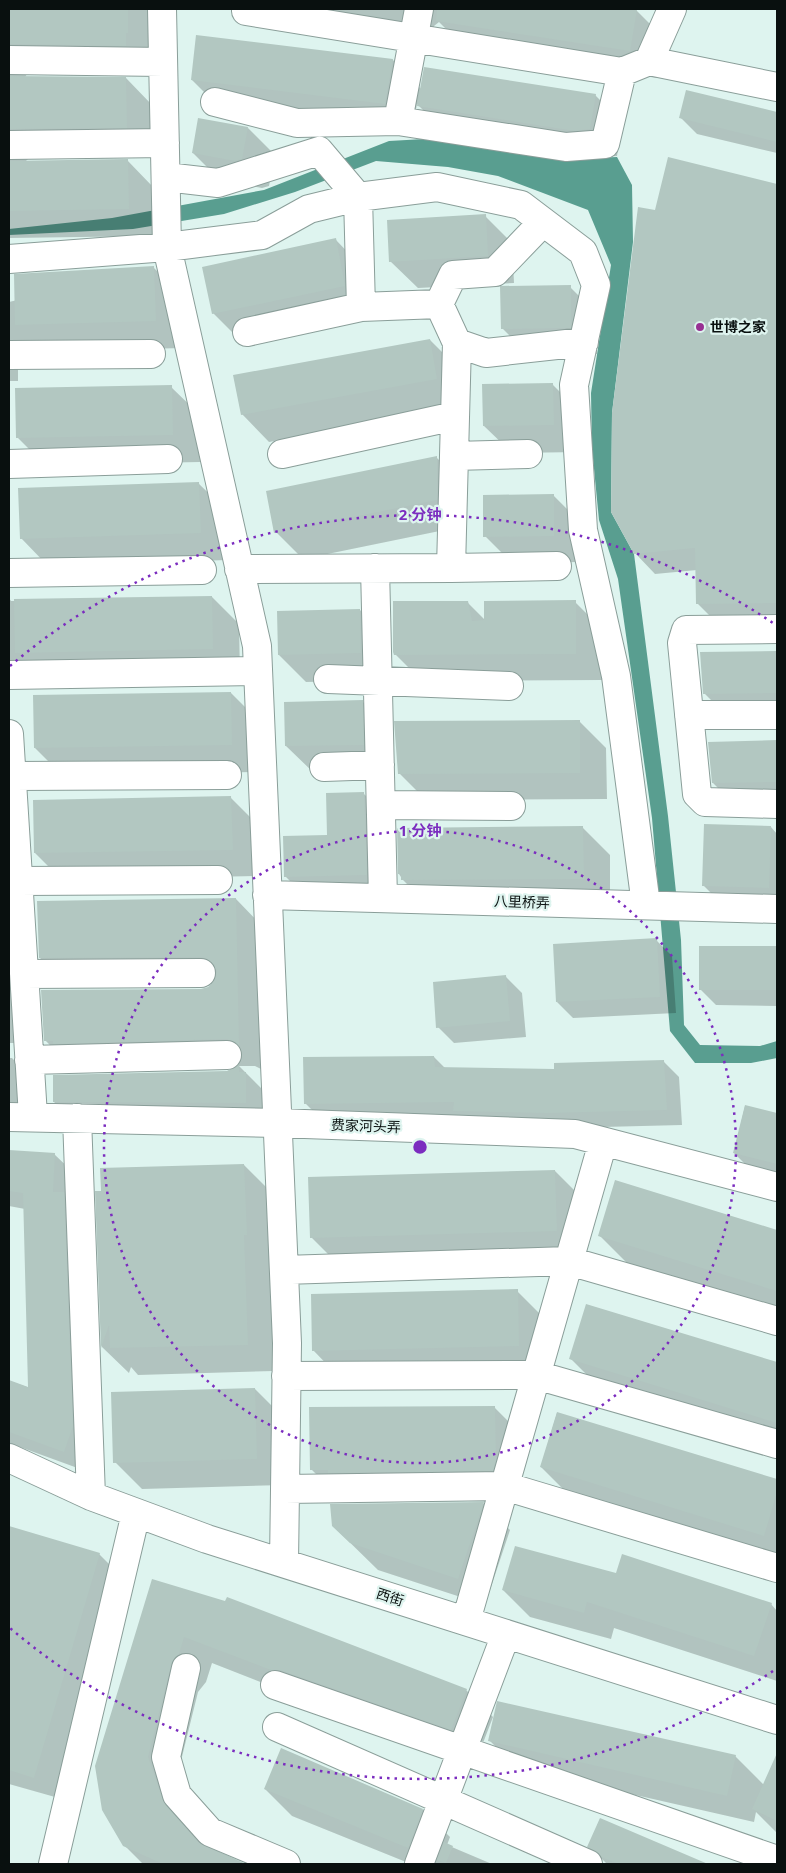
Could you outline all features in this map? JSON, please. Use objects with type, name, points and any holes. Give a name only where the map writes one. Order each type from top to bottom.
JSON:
[{"type":"street","points":[[162,9],[167,247],[257,646],[284,1270],[286,1376],[284,1563]]},
{"type":"street","points":[[398,121],[419,9]]},
{"type":"street","points":[[650,62],[672,9]]},
{"type":"street","points":[[246,11],[622,72],[650,62],[777,87]]},
{"type":"street","points":[[9,60],[163,62]]},
{"type":"street","points":[[215,102],[297,123],[398,121],[566,148],[605,144],[622,72]]},
{"type":"street","points":[[9,144],[165,143]]},
{"type":"street","points":[[166,177],[218,183],[319,151],[358,197],[361,307]]},
{"type":"street","points":[[9,259],[167,247],[262,235],[308,209],[358,197],[436,187],[520,205],[583,252],[596,285],[574,385],[583,530],[616,676],[646,905]]},
{"type":"street","points":[[439,304],[453,275],[495,272],[543,222]]},
{"type":"street","points":[[248,332],[361,307],[439,304]]},
{"type":"street","points":[[439,304],[457,343],[451,568]]},
{"type":"street","points":[[457,343],[486,353],[584,342]]},
{"type":"street","points":[[9,355],[151,354]]},
{"type":"street","points":[[282,454],[455,416]]},
{"type":"street","points":[[454,456],[528,454]]},
{"type":"street","points":[[9,464],[168,459]]},
{"type":"street","points":[[239,569],[557,566]]},
{"type":"street","points":[[375,568],[383,898]]},
{"type":"street","points":[[9,573],[202,570]]},
{"type":"street","points":[[777,629],[686,630],[682,643],[697,794],[705,802],[777,804]]},
{"type":"street","points":[[9,675],[258,671]]},
{"type":"street","points":[[328,679],[509,686]]},
{"type":"street","points":[[689,715],[777,715]]},
{"type":"street","points":[[9,734],[12,776],[12,836],[18,881],[15,939],[24,974],[21,1117]]},
{"type":"street","points":[[324,767],[380,764]]},
{"type":"street","points":[[12,776],[227,775]]},
{"type":"street","points":[[381,805],[512,806]]},
{"type":"street","points":[[18,881],[218,880]]},
{"type":"street","name":"八里桥弄","points":[[267,895],[777,908]]},
{"type":"street","points":[[24,974],[201,973]]},
{"type":"street","points":[[22,1045],[228,1055]]},
{"type":"street","name":"费家河头弄","points":[[21,1117],[277,1123],[575,1134],[777,1187]]},
{"type":"street","points":[[77,1118],[91,1496]]},
{"type":"street","points":[[466,1621],[603,1142]]},
{"type":"street","points":[[284,1270],[569,1261],[777,1321]]},
{"type":"street","points":[[286,1376],[536,1375],[777,1444]]},
{"type":"street","name":"西街","points":[[9,1458],[91,1496],[284,1563],[506,1634],[777,1716]]},
{"type":"street","points":[[285,1489],[504,1486],[777,1568]]},
{"type":"street","points":[[53,1864],[136,1513]]},
{"type":"street","points":[[419,1864],[506,1634]]},
{"type":"street","points":[[186,1668],[166,1757],[177,1795],[210,1832],[286,1864]]},
{"type":"street","points":[[275,1685],[777,1860]]},
{"type":"street","points":[[277,1727],[588,1864]]},
{"type":"shaded area","points":[[442,138],[571,159],[617,157],[632,185],[633,242],[612,413],[611,512],[634,554],[668,816],[681,940],[684,1025],[700,1045],[760,1046],[777,1041],[777,1058],[751,1063],[695,1063],[670,1031],[652,818],[618,579],[599,520],[592,448],[591,393],[611,265],[588,210],[498,176],[448,167],[376,161],[295,192],[224,214],[133,229],[9,235],[9,229],[112,218],[264,190],[389,141]]},
{"type":"building","points":[[9,9],[128,9],[126,46],[9,44]]},
{"type":"building","points":[[437,9],[637,9],[630,51],[436,21]]},
{"type":"building","points":[[196,35],[393,59],[385,104],[191,80]]},
{"type":"building","points":[[424,67],[596,94],[590,129],[575,131],[417,106]]},
{"type":"building","points":[[9,76],[126,77],[127,128],[9,129]]},
{"type":"building","points":[[686,90],[777,112],[777,142],[679,118]]},
{"type":"building","points":[[198,118],[248,127],[242,159],[235,161],[192,153]]},
{"type":"building","name":"世博之家","points":[[668,157],[777,184],[777,603],[696,604],[695,548],[634,554],[611,512],[612,413],[638,207],[655,210]]},
{"type":"building","points":[[128,159],[129,209],[9,211],[9,161]]},
{"type":"building","points":[[486,214],[488,256],[389,262],[387,220]]},
{"type":"building","points":[[336,238],[345,286],[212,314],[202,267]]},
{"type":"building","points":[[154,266],[156,321],[15,325],[14,274]]},
{"type":"building","points":[[571,285],[571,328],[501,329],[500,286]]},
{"type":"building","points":[[430,339],[437,379],[241,415],[233,375]]},
{"type":"building","points":[[553,383],[554,425],[483,426],[482,384]]},
{"type":"building","points":[[172,385],[173,435],[16,438],[15,388]]},
{"type":"building","points":[[437,456],[437,500],[274,533],[266,491]]},
{"type":"building","points":[[199,482],[201,533],[20,539],[18,488]]},
{"type":"building","points":[[554,494],[554,536],[483,537],[483,495]]},
{"type":"building","points":[[212,596],[213,649],[15,653],[14,599]]},
{"type":"building","points":[[576,600],[576,654],[394,655],[393,652],[393,601],[468,601],[472,621],[484,620],[484,601]]},
{"type":"building","points":[[360,609],[361,653],[278,655],[277,611]]},
{"type":"building","points":[[777,651],[777,693],[703,694],[700,652]]},
{"type":"building","points":[[231,692],[232,745],[34,748],[33,695]]},
{"type":"building","points":[[363,700],[364,745],[285,746],[284,702]]},
{"type":"building","points":[[580,720],[580,773],[398,774],[394,721]]},
{"type":"building","points":[[777,740],[777,782],[712,783],[708,742]]},
{"type":"building","points":[[364,792],[367,875],[284,877],[283,836],[327,835],[326,793]]},
{"type":"building","points":[[231,796],[233,850],[34,853],[33,800]]},
{"type":"building","points":[[704,824],[771,826],[769,888],[702,886]]},
{"type":"building","points":[[583,826],[584,879],[401,880],[401,874],[398,874],[397,828]]},
{"type":"building","points":[[236,898],[239,1045],[227,1039],[53,1044],[53,1041],[44,1041],[41,990],[201,989],[208,987],[214,981],[217,972],[209,960],[201,957],[39,958],[37,901]]},
{"type":"building","points":[[657,938],[660,997],[556,1002],[553,944]]},
{"type":"building","points":[[699,946],[777,946],[777,990],[699,990]]},
{"type":"building","points":[[506,975],[510,1021],[436,1028],[433,982]]},
{"type":"building","points":[[434,1056],[435,1067],[554,1069],[554,1063],[664,1060],[667,1110],[547,1113],[453,1111],[454,1102],[304,1104],[303,1057]]},
{"type":"building","points":[[239,1064],[239,1072],[246,1072],[246,1103],[53,1102],[53,1075],[227,1071]]},
{"type":"building","points":[[745,1105],[777,1113],[777,1164],[733,1153]]},
{"type":"building","points":[[9,1150],[55,1153],[53,1192],[64,1192],[73,1426],[64,1452],[9,1432],[9,1380],[28,1387],[23,1193],[9,1191]]},
{"type":"building","points":[[244,1164],[247,1235],[244,1235],[248,1345],[110,1348],[109,1325],[101,1348],[95,1191],[101,1191],[100,1168]]},
{"type":"building","points":[[555,1170],[557,1231],[310,1238],[308,1177]]},
{"type":"building","points":[[615,1180],[777,1230],[777,1291],[598,1236]]},
{"type":"building","points":[[518,1289],[519,1346],[312,1351],[311,1294]]},
{"type":"building","points":[[586,1304],[777,1362],[777,1423],[569,1359]]},
{"type":"building","points":[[255,1388],[257,1459],[113,1463],[111,1392]]},
{"type":"building","points":[[495,1406],[496,1460],[493,1471],[328,1473],[328,1470],[310,1470],[309,1407]]},
{"type":"building","points":[[557,1412],[777,1479],[777,1492],[764,1536],[540,1467]]},
{"type":"building","points":[[484,1502],[458,1579],[350,1543],[332,1526],[330,1504]]},
{"type":"building","points":[[9,1526],[100,1553],[34,1778],[9,1770]]},
{"type":"building","points":[[515,1546],[616,1573],[622,1554],[772,1603],[754,1656],[587,1602],[584,1613],[502,1590]]},
{"type":"building","points":[[152,1579],[225,1601],[227,1597],[467,1689],[451,1730],[280,1670],[271,1670],[184,1637],[179,1654],[171,1665],[148,1757],[164,1803],[198,1842],[246,1864],[163,1864],[123,1846],[102,1810],[95,1766]]},
{"type":"building","points":[[497,1701],[736,1755],[727,1796],[488,1741]]},
{"type":"building","points":[[281,1748],[423,1809],[408,1848],[264,1789]]},
{"type":"building","points":[[777,1753],[777,1821],[752,1809]]},
{"type":"building","points":[[600,1818],[708,1864],[619,1864],[601,1857],[587,1847]]},
{"type":"building","points":[[444,1842],[453,1846],[446,1863],[437,1860]]},
{"type":"place","name":"世博之家","points":[[700,327]]}]
